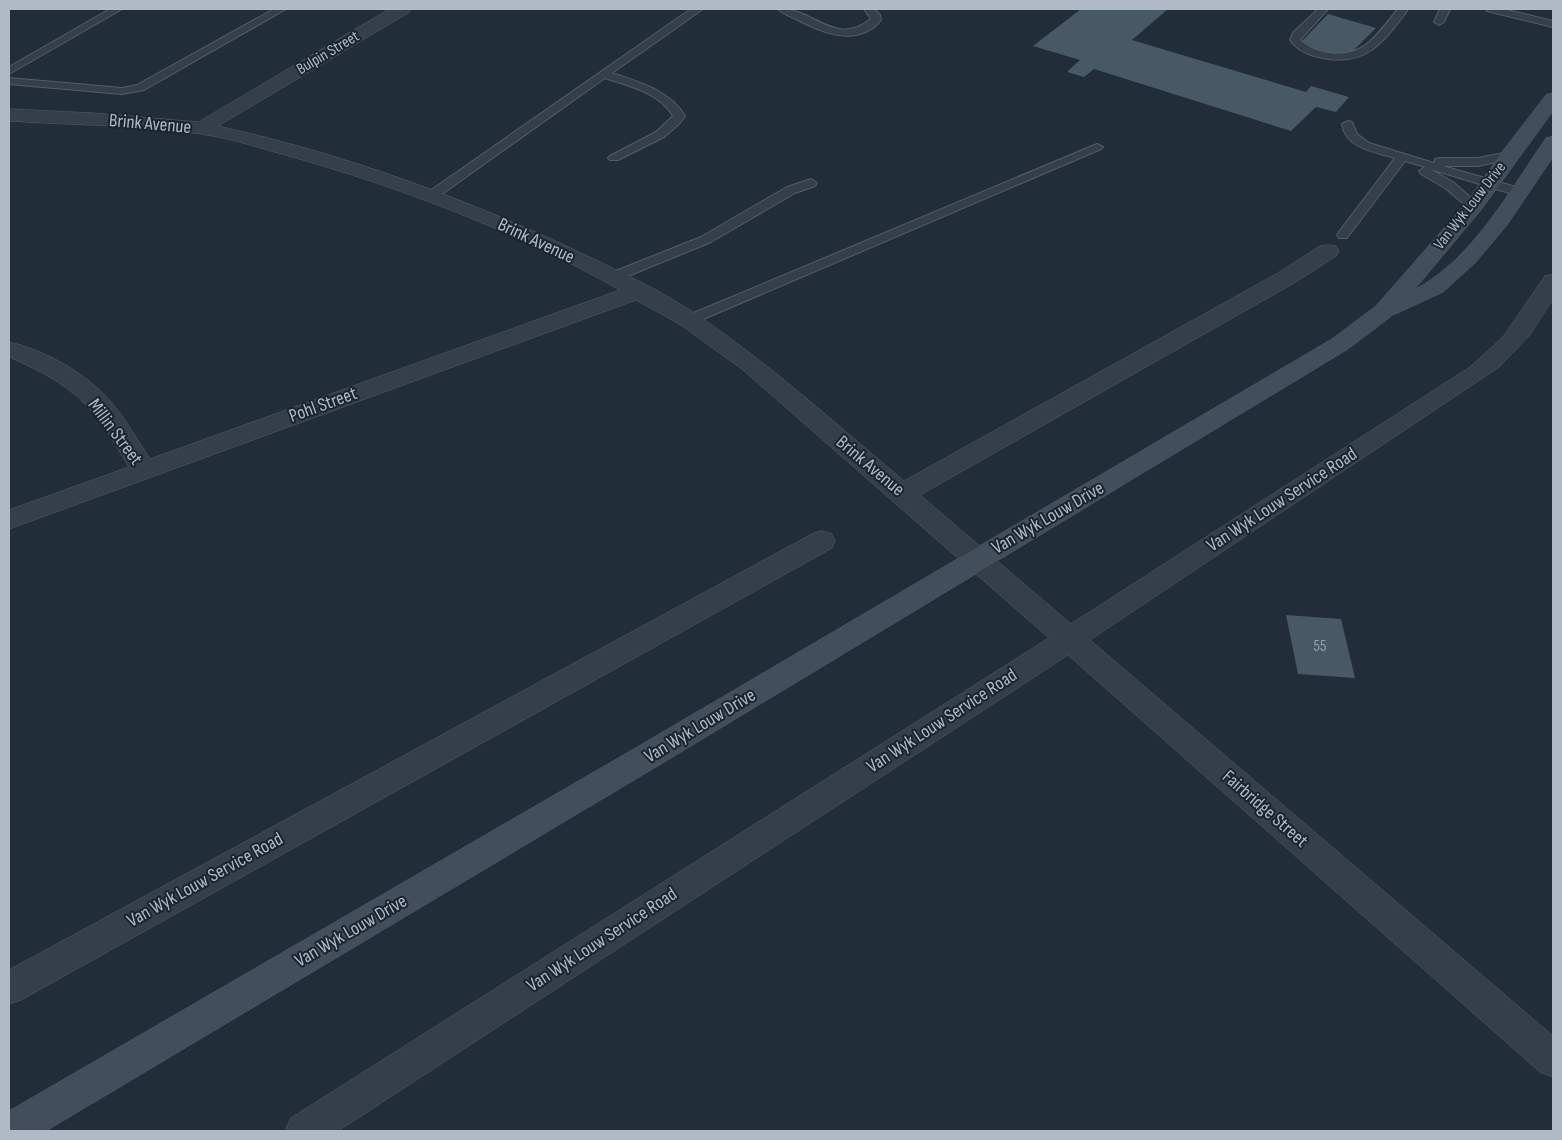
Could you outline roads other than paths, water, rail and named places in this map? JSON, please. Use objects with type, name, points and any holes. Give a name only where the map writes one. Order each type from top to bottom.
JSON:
[{"type":"street","name":"Bulpin Street","points":[[201,128],[402,9]]},
{"type":"street","name":"Van Wyk Louw Drive","points":[[11,1131],[1306,366],[1354,334],[1384,311],[1474,206],[1508,156],[1553,99]]},
{"type":"street","name":"Brink Avenue","points":[[9,115],[92,119],[201,128],[245,138],[333,162],[431,196],[522,233],[613,277],[689,320],[751,365],[977,559]]},
{"type":"street","name":"Van Wyk Louw Drive","points":[[1384,311],[1413,300],[1436,287],[1457,268],[1488,234],[1520,192],[1553,142]]},
{"type":"street","points":[[902,494],[1277,283],[1335,243]]},
{"type":"street","name":"Van Wyk Louw Service Road","points":[[304,1131],[1070,639],[1499,357],[1526,325],[1553,281]]},
{"type":"street","name":"Pohl Street","points":[[9,520],[639,291]]},
{"type":"street","name":"Millin Street","points":[[9,349],[23,354],[73,381],[103,408],[144,470]]},
{"type":"street","name":"Van Wyk Louw Service Road","points":[[9,988],[822,541]]},
{"type":"street","name":"Fairbridge Street","points":[[977,559],[1553,1059]]},
{"type":"lane","points":[[9,70],[117,9]]},
{"type":"lane","points":[[9,81],[122,91],[140,88],[281,9]]},
{"type":"lane","points":[[431,196],[686,15],[698,9]]},
{"type":"lane","points":[[783,9],[844,35],[856,34],[876,20],[875,15],[869,9]]},
{"type":"lane","points":[[1322,9],[1297,35],[1295,40],[1303,48],[1342,59],[1350,59],[1364,53],[1402,11]]},
{"type":"lane","points":[[1439,22],[1445,9]]},
{"type":"lane","points":[[1491,9],[1552,24]]},
{"type":"lane","points":[[605,74],[664,98],[676,109],[679,116],[677,122],[666,130],[614,158]]},
{"type":"lane","points":[[1348,124],[1348,132],[1363,144],[1520,192]]},
{"type":"lane","points":[[689,320],[1097,147]]},
{"type":"lane","points":[[1402,157],[1464,163],[1508,156]]},
{"type":"lane","points":[[1402,157],[1449,185],[1474,206]]},
{"type":"lane","points":[[1335,243],[1402,157]]},
{"type":"lane","points":[[613,277],[704,240],[791,190],[811,183]]}]
